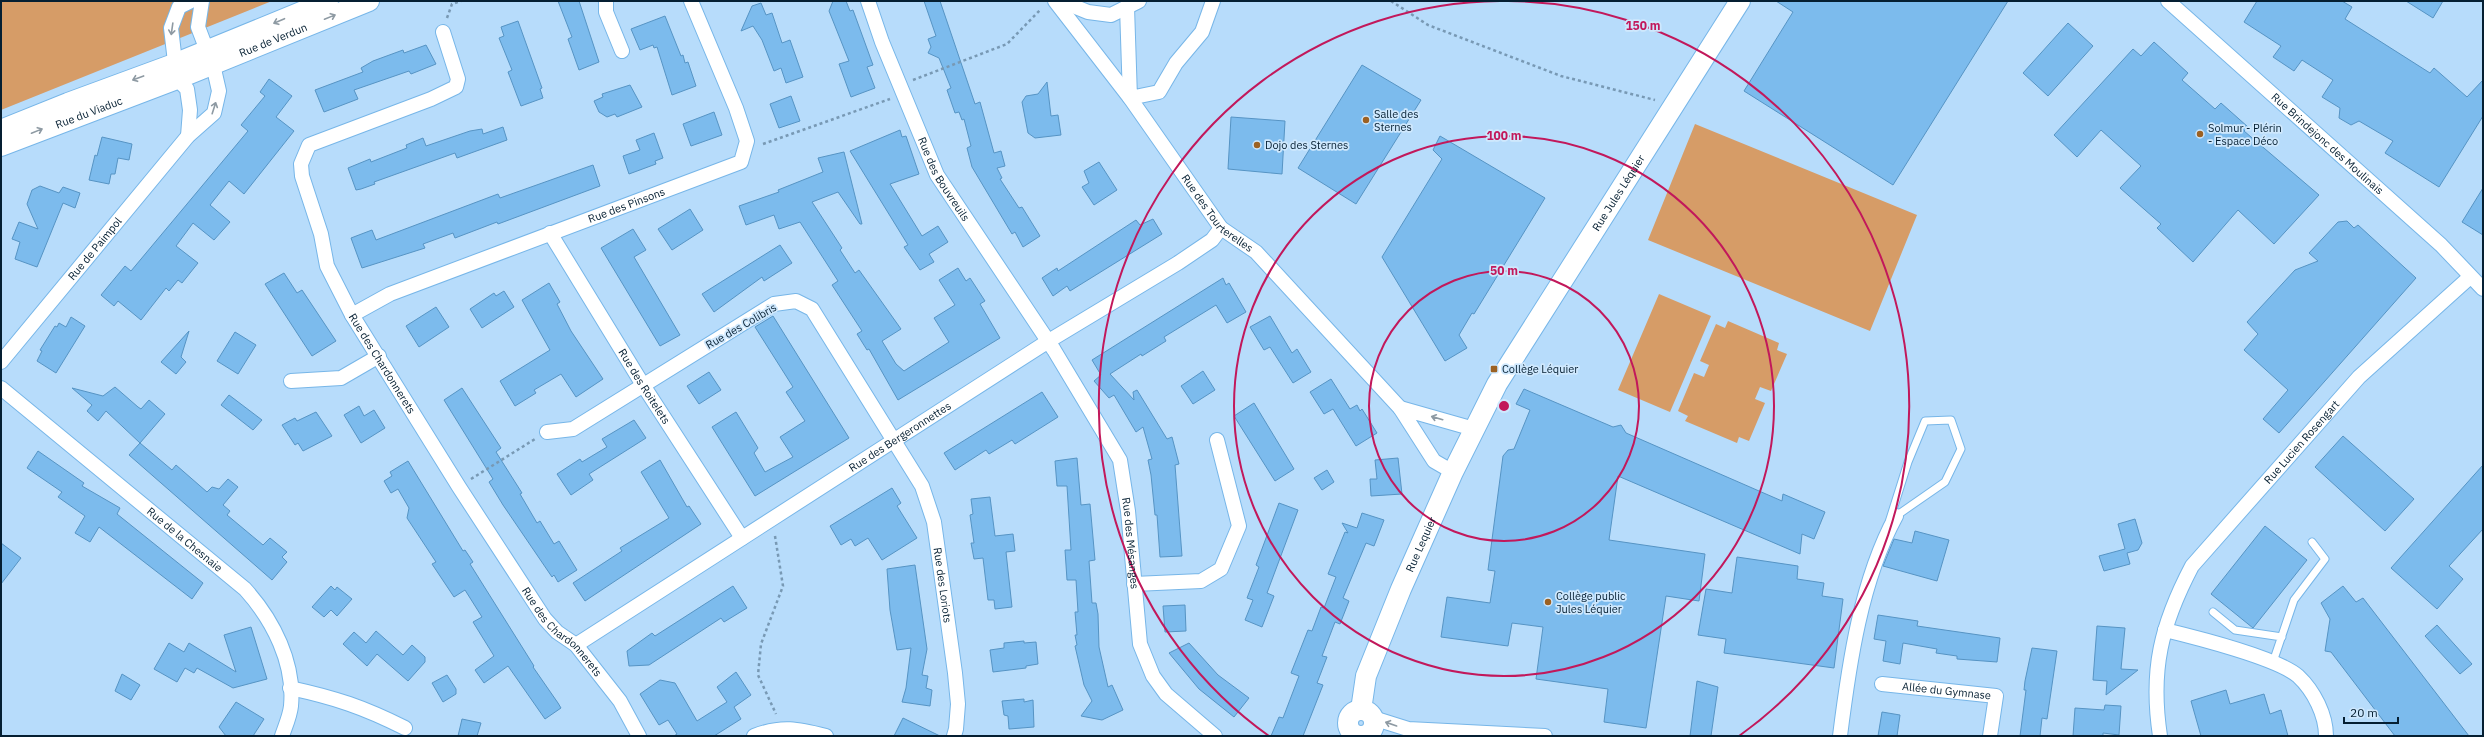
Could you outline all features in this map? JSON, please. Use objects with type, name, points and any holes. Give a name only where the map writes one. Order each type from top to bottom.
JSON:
[{"type":"street","points":[[188,136],[190,110],[187,89],[176,72],[171,28],[179,7],[191,1]]},
{"type":"street","name":"Rue de Paimpol","points":[[1,362],[188,136],[214,113],[219,91],[210,58],[198,27],[202,1]]},
{"type":"street","name":"Rue de Verdun","points":[[210,58],[328,1]]},
{"type":"street","name":"Rue de Verdun","points":[[176,72],[210,58],[369,1]]},
{"type":"street","points":[[606,1],[606,12],[622,51]]},
{"type":"street","points":[[691,1],[736,108],[747,141],[741,162]]},
{"type":"street","name":"Rue des Bouvreuils","points":[[868,1],[902,90],[937,175],[1048,342]]},
{"type":"street","points":[[1061,1],[1088,12],[1112,15],[1140,1]]},
{"type":"street","points":[[1127,7],[1130,98],[1158,92],[1176,64],[1202,32],[1213,1]]},
{"type":"street","name":"Rue Jules Léquier","points":[[1497,384],[1740,1]]},
{"type":"street","name":"Rue Brindejonc des Moulinais","points":[[2168,1],[2441,245],[2483,289]]},
{"type":"street","name":"Rue des Tourterelles","points":[[1050,4],[1130,98],[1221,228],[1256,252],[1400,408],[1434,461],[1453,472]]},
{"type":"street","name":"Rue des Chardonnerets","points":[[443,32],[458,79],[456,87],[309,145],[301,164],[302,176],[321,234],[327,266],[352,314],[459,487],[545,619],[557,632],[576,645],[620,701],[639,736]]},
{"type":"street","name":"Rue du Viaduc","points":[[1,130],[68,103],[176,72]]},
{"type":"street","name":"Rue du Viaduc","points":[[1,146],[176,72]]},
{"type":"street","name":"Rue des Pinsons","points":[[352,314],[390,294],[741,162]]},
{"type":"street","name":"Rue des Bergeronnettes","points":[[576,645],[772,517],[896,441],[1048,342],[1178,263],[1212,240],[1221,228]]},
{"type":"street","name":"Rue des Roitelets","points":[[550,233],[643,385],[742,538]]},
{"type":"street","name":"Rue Lucien Rosengart","points":[[2160,736],[2156,709],[2156,668],[2165,630],[2175,598],[2192,566],[2261,486],[2359,377],[2470,277]]},
{"type":"street","name":"Rue des Colibris","points":[[547,432],[573,429],[774,304],[796,301],[812,309],[896,441]]},
{"type":"street","name":"Rue des Mésanges","points":[[1048,342],[1120,460],[1140,644],[1153,676],[1166,694],[1214,736]]},
{"type":"street","points":[[291,381],[341,378],[379,356]]},
{"type":"street","name":"Rue Lequier","points":[[1361,728],[1366,676],[1401,589],[1453,472],[1497,384]]},
{"type":"street","name":"Rue de la Chesnaie","points":[[1,388],[246,589],[262,608],[288,665],[291,707],[282,736]]},
{"type":"street","points":[[1400,408],[1474,429]]},
{"type":"street","points":[[1134,584],[1200,581],[1221,569],[1239,526],[1217,440]]},
{"type":"street","name":"Rue des Loriots","points":[[896,441],[922,486],[934,522],[958,704],[954,736]]},
{"type":"street","points":[[1840,736],[1865,591],[1887,533],[1896,516]]},
{"type":"street","points":[[2165,630],[2273,662],[2298,676],[2319,704],[2326,736]]},
{"type":"street","name":"Allée du Gymnase","points":[[1882,684],[1996,696],[1990,736]]},
{"type":"street","points":[[290,688],[337,698],[368,709],[405,728]]},
{"type":"street","points":[[754,736],[773,729],[797,728],[826,736]]},
{"type":"street","points":[[1361,728],[1545,736]]},
{"type":"lane","points":[[1887,533],[1894,500],[1925,421],[1951,420],[1961,449],[1945,482],[1896,516]]},
{"type":"lane","points":[[2273,662],[2294,600],[2325,559],[2312,542]]},
{"type":"lane","points":[[2213,612],[2235,630],[2282,637]]},
{"type":"path","points":[[443,32],[452,4],[461,1]]},
{"type":"path","points":[[1391,1],[1428,26],[1561,76],[1675,105]]},
{"type":"path","points":[[741,162],[760,145],[902,90],[1007,44],[1050,4]]},
{"type":"path","points":[[459,487],[547,432]]},
{"type":"path","points":[[772,517],[783,586],[761,644],[758,675],[784,729]]},
{"type":"shaded area","points":[[1,1],[272,1],[1,110]]},
{"type":"shaded area","points":[[1695,124],[1917,215],[1870,331],[1648,240]]},
{"type":"shaded area","points":[[1659,294],[1711,316],[1670,412],[1618,390]]},
{"type":"shaded area","points":[[1728,321],[1779,343],[1777,350],[1787,354],[1771,391],[1760,387],[1755,399],[1765,403],[1749,441],[1739,437],[1737,443],[1685,421],[1688,416],[1678,411],[1694,373],[1704,377],[1709,365],[1700,361],[1716,324],[1725,328]]},
{"type":"building","points":[[558,1],[579,1],[599,62],[579,70],[568,39],[572,37]]},
{"type":"building","points":[[833,1],[846,1],[850,11],[853,10],[873,65],[867,67],[875,88],[851,97],[839,64],[849,61],[829,11]]},
{"type":"building","points":[[924,1],[940,1],[975,104],[980,102],[994,153],[1001,151],[1005,166],[997,168],[1002,178],[1000,179],[1019,208],[1022,207],[1040,236],[1023,247],[1015,232],[1012,234],[972,167],[967,148],[971,146],[964,119],[962,120],[959,112],[955,113],[947,90],[951,88],[939,58],[928,53],[931,47],[928,39],[936,36]]},
{"type":"building","points":[[1776,1],[2008,1],[1893,185],[1744,91],[1793,12]]},
{"type":"building","points":[[2257,1],[2342,1],[2352,7],[2345,19],[2430,73],[2434,68],[2467,97],[2483,80],[2483,116],[2439,187],[2385,153],[2393,141],[2359,121],[2351,125],[2339,118],[2340,108],[2322,97],[2333,80],[2302,60],[2294,71],[2273,57],[2281,46],[2244,22]]},
{"type":"building","points":[[2406,1],[2443,1],[2433,18]]},
{"type":"building","points":[[761,3],[766,15],[772,13],[782,43],[790,40],[803,77],[786,83],[781,68],[774,71],[762,40],[753,26],[741,31],[752,6]]},
{"type":"building","points":[[665,16],[681,56],[683,55],[685,63],[688,62],[696,86],[672,95],[657,47],[654,48],[653,45],[640,50],[631,29]]},
{"type":"building","points":[[518,21],[542,88],[540,89],[543,98],[521,106],[508,72],[512,70],[499,38],[504,36],[501,27]]},
{"type":"building","points":[[2068,23],[2093,46],[2048,96],[2023,73]]},
{"type":"building","points":[[2154,42],[2188,73],[2182,80],[2215,109],[2221,103],[2248,127],[2244,131],[2319,195],[2274,244],[2238,210],[2193,262],[2157,228],[2161,224],[2120,188],[2141,166],[2101,130],[2077,157],[2054,135],[2133,49],[2141,56]]},
{"type":"building","points":[[426,45],[436,64],[411,74],[409,71],[354,90],[358,99],[324,112],[315,90],[363,72],[361,68],[373,61],[403,50],[404,53]]},
{"type":"building","points":[[1362,65],[1421,100],[1356,204],[1298,168]]},
{"type":"building","points":[[269,79],[292,96],[276,117],[294,131],[244,194],[229,181],[210,205],[230,222],[214,240],[193,223],[176,246],[198,263],[182,283],[178,280],[169,291],[166,288],[141,320],[118,301],[114,306],[101,295],[125,266],[131,271],[248,131],[241,125],[265,96],[260,92]]},
{"type":"building","points":[[1047,82],[1051,116],[1058,115],[1061,135],[1035,138],[1028,133],[1022,102],[1026,96],[1038,94]]},
{"type":"building","points":[[630,85],[642,107],[617,117],[615,114],[607,117],[599,112],[594,101],[603,97],[602,94]]},
{"type":"building","points":[[791,96],[800,121],[779,128],[770,104]]},
{"type":"building","points":[[714,112],[722,135],[691,146],[683,124]]},
{"type":"building","name":"Dojo des Sternes","points":[[1231,117],[1285,121],[1282,174],[1228,169]]},
{"type":"building","points":[[503,127],[507,140],[457,158],[455,153],[374,182],[375,184],[361,189],[356,190],[348,168],[370,159],[371,162],[407,148],[406,145],[423,138],[426,146],[470,131],[482,129],[483,134]]},
{"type":"building","points":[[900,130],[902,137],[906,136],[919,174],[890,184],[922,236],[938,226],[948,242],[929,254],[934,262],[920,270],[904,247],[908,245],[850,151]]},
{"type":"building","points":[[654,133],[663,158],[655,161],[656,164],[629,174],[623,156],[640,150],[636,140]]},
{"type":"building","points":[[1440,136],[1545,198],[1474,314],[1472,313],[1459,335],[1467,348],[1445,361],[1382,257],[1442,159],[1433,150]]},
{"type":"building","points":[[102,137],[132,144],[129,160],[118,158],[115,174],[111,174],[109,184],[89,180],[95,155],[97,156]]},
{"type":"building","points":[[844,152],[862,224],[860,224],[838,192],[812,202],[842,248],[840,250],[855,273],[859,270],[901,329],[882,341],[896,364],[904,371],[949,342],[934,318],[955,305],[939,280],[958,268],[966,281],[970,278],[985,301],[980,304],[1000,338],[898,400],[869,349],[867,350],[857,334],[862,331],[832,285],[838,281],[800,222],[779,229],[774,215],[746,225],[739,206],[779,192],[778,190],[823,172],[818,158]]},
{"type":"building","points":[[1099,162],[1117,190],[1094,205],[1082,187],[1089,183],[1084,171]]},
{"type":"building","points":[[593,165],[600,186],[498,224],[497,222],[455,238],[453,233],[423,244],[425,248],[362,268],[351,238],[372,230],[376,240],[498,194],[500,198]]},
{"type":"building","points":[[40,186],[59,193],[63,187],[80,193],[75,208],[63,203],[37,267],[15,259],[20,242],[12,239],[19,222],[38,229],[27,204],[32,190]]},
{"type":"building","points":[[2483,188],[2483,235],[2462,222]]},
{"type":"building","points":[[690,209],[703,230],[672,250],[658,229]]},
{"type":"building","points":[[1153,219],[1162,234],[1070,291],[1067,286],[1053,296],[1042,278],[1057,268],[1058,271],[1136,220],[1140,225]]},
{"type":"building","points":[[2347,221],[2354,228],[2358,225],[2416,278],[2279,433],[2263,419],[2288,390],[2244,350],[2258,334],[2247,322],[2295,270],[2318,261],[2309,253],[2338,222]]},
{"type":"building","points":[[633,229],[646,250],[634,257],[680,335],[660,346],[601,248]]},
{"type":"building","points":[[780,245],[792,263],[764,281],[762,277],[714,312],[702,294]]},
{"type":"building","points":[[284,273],[297,293],[302,290],[336,341],[312,356],[265,284]]},
{"type":"building","points":[[1223,278],[1226,285],[1229,283],[1246,312],[1227,323],[1216,305],[1164,337],[1166,341],[1142,356],[1141,354],[1110,374],[1134,400],[1133,392],[1137,390],[1167,439],[1172,437],[1179,464],[1175,465],[1182,556],[1160,557],[1157,515],[1155,515],[1148,460],[1152,459],[1143,427],[1136,432],[1114,395],[1109,398],[1094,381],[1101,375],[1092,360]]},
{"type":"building","points":[[549,283],[560,302],[557,304],[571,331],[603,379],[576,397],[561,374],[534,390],[536,393],[515,406],[500,381],[550,350],[522,300]]},
{"type":"building","points":[[504,291],[514,307],[482,328],[470,309],[494,293],[496,296]]},
{"type":"building","points":[[436,307],[449,327],[419,347],[406,326]]},
{"type":"building","points":[[773,316],[849,438],[755,496],[712,427],[736,412],[758,448],[754,453],[765,472],[793,457],[780,437],[805,421],[786,392],[793,387],[755,327]]},
{"type":"building","points":[[1270,316],[1292,353],[1297,349],[1311,372],[1293,383],[1270,347],[1264,350],[1250,327]]},
{"type":"building","points":[[71,317],[85,326],[56,373],[37,361],[42,351],[40,350],[55,326],[57,327],[59,323],[66,327]]},
{"type":"building","points":[[189,331],[181,357],[186,362],[176,374],[161,362]]},
{"type":"building","points":[[235,332],[256,345],[238,374],[217,361]]},
{"type":"building","points":[[1203,371],[1215,390],[1193,404],[1181,386]]},
{"type":"building","points":[[709,372],[721,390],[699,404],[687,386]]},
{"type":"building","points":[[1331,379],[1350,409],[1357,405],[1360,411],[1362,409],[1377,433],[1356,446],[1333,409],[1324,414],[1310,392]]},
{"type":"building","points":[[115,387],[141,409],[149,400],[165,414],[140,443],[106,411],[98,421],[87,411],[92,405],[72,388],[103,396]]},
{"type":"building","points":[[462,388],[501,448],[496,452],[522,493],[520,494],[537,523],[540,521],[554,544],[559,541],[577,570],[558,582],[554,575],[552,577],[503,505],[489,482],[493,479],[444,400]]},
{"type":"building","points":[[1524,389],[1613,427],[1621,425],[1626,433],[1782,501],[1783,494],[1825,512],[1814,539],[1802,534],[1800,554],[1618,476],[1609,540],[1705,554],[1699,601],[1666,596],[1646,728],[1604,722],[1608,689],[1536,679],[1543,627],[1512,623],[1508,646],[1441,637],[1447,597],[1490,603],[1495,571],[1488,570],[1503,456],[1508,450],[1514,449],[1530,410],[1516,404]]},
{"type":"building","points":[[1042,392],[1058,417],[1015,444],[1012,440],[989,454],[986,450],[955,470],[944,453]]},
{"type":"building","points":[[229,395],[262,420],[253,430],[221,405]]},
{"type":"building","points":[[1254,403],[1294,469],[1275,481],[1234,416]]},
{"type":"building","points":[[359,406],[364,416],[374,410],[385,428],[361,443],[344,415]]},
{"type":"building","points":[[316,412],[332,436],[303,451],[298,443],[295,445],[282,425],[295,418],[297,421]]},
{"type":"building","points":[[634,420],[646,438],[589,474],[593,480],[571,495],[557,474],[580,459],[582,462],[607,447],[602,439]]},
{"type":"building","points":[[2343,436],[2414,499],[2385,531],[2315,467]]},
{"type":"building","points":[[140,443],[172,470],[176,465],[207,492],[212,487],[219,489],[228,479],[238,487],[223,505],[230,511],[227,515],[263,545],[270,538],[287,552],[282,557],[287,562],[272,580],[129,455]]},
{"type":"building","points":[[38,451],[84,483],[82,486],[120,508],[117,514],[203,583],[192,599],[99,527],[90,542],[75,533],[85,516],[58,497],[62,492],[27,468]]},
{"type":"building","points":[[1077,458],[1081,505],[1090,504],[1095,560],[1089,561],[1092,603],[1096,603],[1098,614],[1099,647],[1108,687],[1112,685],[1123,710],[1102,720],[1081,716],[1092,701],[1084,685],[1075,646],[1077,645],[1075,635],[1077,635],[1075,612],[1078,612],[1076,580],[1067,580],[1065,550],[1071,550],[1067,486],[1057,486],[1055,461]]},
{"type":"building","points":[[1398,458],[1402,494],[1371,496],[1370,479],[1377,479],[1375,460]]},
{"type":"building","points":[[660,460],[687,507],[689,506],[701,524],[585,601],[573,583],[622,551],[620,548],[669,518],[641,472]]},
{"type":"building","points":[[408,461],[463,551],[465,550],[473,562],[470,564],[534,666],[533,667],[561,708],[545,719],[508,666],[484,683],[475,670],[494,656],[473,622],[482,617],[465,590],[454,597],[432,564],[436,562],[407,518],[409,508],[398,489],[391,493],[384,481],[392,476],[390,472]]},
{"type":"building","points":[[2483,465],[2483,529],[2449,566],[2463,579],[2437,609],[2391,568]]},
{"type":"building","points":[[1327,470],[1334,482],[1322,490],[1314,478]]},
{"type":"building","points":[[892,488],[901,503],[897,506],[917,538],[882,560],[868,538],[855,546],[851,539],[841,545],[830,526]]},
{"type":"building","points":[[990,497],[995,536],[1013,534],[1015,551],[1006,552],[1012,607],[995,609],[994,600],[988,600],[983,558],[974,559],[971,543],[974,543],[970,515],[973,514],[971,499]]},
{"type":"building","points":[[1279,503],[1298,510],[1267,593],[1274,596],[1262,627],[1245,620],[1253,600],[1247,598],[1259,567],[1256,565]]},
{"type":"building","points":[[1362,513],[1384,520],[1374,546],[1366,543],[1343,598],[1349,601],[1340,624],[1335,622],[1322,656],[1327,657],[1317,683],[1323,685],[1303,736],[1271,736],[1279,717],[1283,718],[1299,676],[1291,673],[1308,630],[1312,631],[1321,607],[1324,608],[1336,577],[1328,574],[1345,532],[1348,533],[1342,523],[1357,528]]},
{"type":"building","points":[[2135,519],[2142,543],[2138,550],[2127,553],[2130,564],[2104,571],[2099,556],[2125,549],[2118,524]]},
{"type":"building","points":[[2265,526],[2307,560],[2253,628],[2211,594]]},
{"type":"building","points":[[1915,531],[1949,540],[1937,581],[1883,566],[1894,539],[1912,543]]},
{"type":"building","points":[[1,543],[21,558],[1,584]]},
{"type":"building","points":[[1737,557],[1798,566],[1797,579],[1824,583],[1822,596],[1843,599],[1834,668],[1724,653],[1726,639],[1698,635],[1706,589],[1732,593]]},
{"type":"building","points":[[915,565],[927,649],[922,675],[928,676],[926,688],[932,690],[930,706],[902,702],[906,688],[911,648],[897,650],[890,610],[887,569]]},
{"type":"building","points":[[331,586],[335,590],[337,587],[352,599],[337,616],[331,610],[324,617],[312,607]]},
{"type":"building","points":[[733,586],[747,608],[724,622],[721,618],[649,665],[629,666],[627,651],[652,633],[655,636]]},
{"type":"building","points":[[2343,586],[2356,602],[2363,598],[2469,736],[2395,736],[2331,652],[2325,651],[2330,619],[2321,603]]},
{"type":"building","points":[[1185,605],[1186,631],[1165,632],[1163,606]]},
{"type":"building","points":[[1878,615],[1918,621],[1917,626],[2000,638],[1997,662],[1957,659],[1957,656],[1936,653],[1937,649],[1903,643],[1900,664],[1883,661],[1886,641],[1874,639]]},
{"type":"building","points":[[2437,625],[2472,664],[2460,674],[2425,636]]},
{"type":"building","points":[[2097,626],[2125,628],[2121,669],[2138,670],[2106,695],[2107,681],[2093,680]]},
{"type":"building","points":[[251,627],[267,679],[233,688],[197,668],[194,673],[185,668],[177,682],[154,669],[169,643],[184,652],[189,643],[236,672],[224,635]]},
{"type":"building","points":[[376,631],[403,655],[412,645],[425,657],[425,662],[408,681],[377,654],[367,666],[343,644],[354,632],[366,643]]},
{"type":"building","points":[[1024,641],[1024,643],[1036,642],[1038,664],[1026,666],[1026,668],[993,672],[990,650],[1004,648],[1004,643]]},
{"type":"building","points":[[1189,643],[1218,675],[1249,698],[1234,717],[1199,689],[1169,653]]},
{"type":"building","points":[[2032,648],[2057,651],[2047,719],[2042,718],[2040,736],[2020,736],[2026,690],[2024,690],[2025,681]]},
{"type":"building","points":[[736,672],[751,695],[734,707],[741,719],[714,736],[674,736],[677,734],[668,720],[659,725],[640,694],[660,680],[675,683],[697,721],[727,702],[717,687]]},
{"type":"building","points":[[122,674],[140,685],[131,700],[115,691]]},
{"type":"building","points":[[447,675],[456,689],[456,694],[443,702],[432,683]]},
{"type":"building","points":[[1697,681],[1718,687],[1711,736],[1690,736]]},
{"type":"building","points":[[2226,690],[2230,704],[2264,694],[2270,714],[2281,710],[2288,736],[2201,736],[2191,701]]},
{"type":"building","points":[[1024,699],[1024,702],[1033,700],[1034,727],[1009,729],[1008,716],[1004,715],[1002,701]]},
{"type":"building","points":[[236,702],[264,719],[253,736],[226,736],[219,727]]},
{"type":"building","points":[[2105,705],[2121,706],[2119,735],[2103,733],[2103,736],[2073,736],[2075,708],[2104,710]]},
{"type":"building","points":[[1882,712],[1900,715],[1897,736],[1878,736]]},
{"type":"building","points":[[903,718],[940,736],[894,736]]},
{"type":"building","points":[[462,719],[481,723],[477,736],[458,736]]},
{"type":"place","name":"Salle des Sternes","points":[[1366,120]]},
{"type":"place","name":"Solmur - Plérin - Espace Déco","points":[[2200,134]]},
{"type":"place","name":"Dojo des Sternes","points":[[1257,145]]},
{"type":"place","name":"Collège Léquier","points":[[1494,369]]},
{"type":"place","name":"Collège public Jules Léquier","points":[[1548,602]]}]
